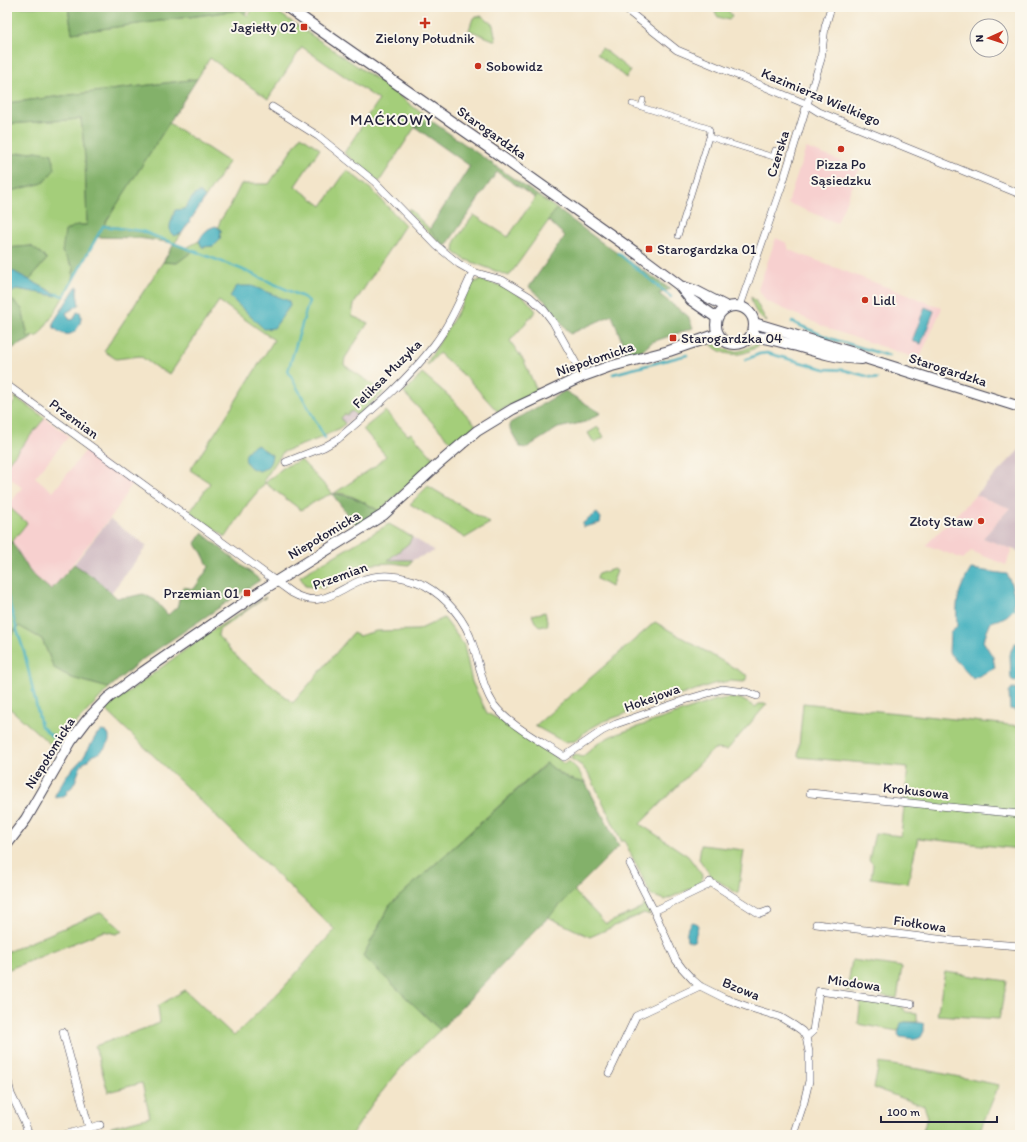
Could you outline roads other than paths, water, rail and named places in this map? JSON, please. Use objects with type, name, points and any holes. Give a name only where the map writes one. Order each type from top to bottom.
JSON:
[{"type":"main road","name":"Starogardzka","points":[[287,7],[492,150],[679,285],[696,291],[727,307]]},
{"type":"main road","name":"Starogardzka","points":[[679,285],[690,300],[717,318]]},
{"type":"main road","points":[[740,306],[750,312],[754,322],[754,330],[746,341],[740,344],[727,343],[718,334],[716,329],[717,318],[727,307],[740,306]]},
{"type":"main road","name":"Starogardzka","points":[[754,322],[1020,407]]},
{"type":"main road","name":"Niepołomicka","points":[[7,844],[24,821],[72,741],[108,698],[143,672],[276,581],[383,515],[436,466],[477,431],[513,409],[583,376],[608,367],[669,351],[718,334]]},
{"type":"main road","name":"Starogardzka","points":[[751,336],[764,337],[803,348],[852,359],[868,359]]},
{"type":"street","name":"Kazimierza Wielkiego","points":[[623,7],[677,50],[806,104],[819,112],[1020,194]]},
{"type":"street","name":"Czerska","points":[[740,306],[783,182],[821,59],[825,27],[831,7]]},
{"type":"street","points":[[641,107],[643,100]]},
{"type":"street","points":[[632,104],[708,128],[710,131],[678,236]]},
{"type":"street","points":[[272,107],[318,136],[375,182],[437,246],[459,264],[473,272],[502,280],[530,297],[544,310],[553,322],[583,376]]},
{"type":"street","points":[[709,137],[775,157],[775,150]]},
{"type":"street","name":"Feliksa Muzyka","points":[[286,462],[324,447],[338,439],[411,373],[435,344],[456,309],[473,272]]},
{"type":"street","name":"Przemian","points":[[7,385],[174,508],[302,599],[312,601],[338,593],[357,582],[380,576],[404,578],[425,586],[448,603],[466,627],[473,644],[485,689],[494,704],[510,721],[564,757]]},
{"type":"street","name":"Hokejowa","points":[[564,757],[602,731],[616,724],[685,700],[722,689],[746,692],[757,696]]},
{"type":"street","name":"Krokusowa","points":[[810,793],[1020,814]]},
{"type":"street","name":"Bzowa","points":[[630,864],[654,911],[676,960],[688,975],[700,986],[751,1008],[780,1017],[802,1031],[806,1037]]},
{"type":"street","points":[[654,911],[706,886],[710,882],[760,914],[768,911]]},
{"type":"street","name":"Fiołkowa","points":[[816,924],[954,941],[1020,946]]},
{"type":"street","points":[[609,1073],[636,1016],[700,986]]},
{"type":"street","name":"Miodowa","points":[[806,1037],[813,1031],[819,991],[911,1004]]},
{"type":"street","points":[[64,1032],[90,1132]]},
{"type":"street","points":[[793,1135],[809,1082],[810,1052],[806,1037]]},
{"type":"street","points":[[7,1077],[11,1094],[29,1135]]},
{"type":"street","points":[[63,1135],[90,1132],[100,1126]]},
{"type":"water","points":[[200,192],[205,198],[182,233],[174,236],[170,232],[170,225],[175,210],[184,209],[194,195]]},
{"type":"water","points":[[216,226],[221,230],[220,239],[213,246],[202,247],[199,241],[202,236],[206,231]]},
{"type":"water","points":[[7,268],[56,294],[56,296],[17,289],[10,294],[11,299],[7,300]]},
{"type":"water","points":[[78,286],[77,293],[79,305],[66,313],[70,320],[74,319],[77,312],[80,312],[80,323],[73,333],[64,334],[54,328],[53,323]]},
{"type":"water","points":[[238,286],[252,286],[289,301],[290,306],[274,328],[264,329],[230,297],[235,288]]},
{"type":"water","points":[[925,307],[934,311],[921,344],[912,341]]},
{"type":"water","points":[[257,445],[272,455],[271,461],[268,465],[259,471],[253,469],[247,464],[245,457],[253,446]]},
{"type":"water","points":[[597,513],[601,518],[600,523],[583,526],[583,523]]},
{"type":"water","points":[[971,569],[1007,574],[1013,589],[1015,600],[1014,606],[1009,614],[1003,618],[991,622],[983,641],[993,657],[995,668],[973,679],[949,653],[950,633],[957,627],[958,597]]},
{"type":"water","points":[[1015,643],[1020,643],[1020,681],[1014,682],[1011,679],[1010,653]]},
{"type":"water","points":[[1012,688],[1020,689],[1020,711],[1010,709],[1009,692]]},
{"type":"water","points":[[102,731],[109,735],[109,741],[104,749],[83,763],[75,782],[67,791],[66,795],[56,798],[55,795],[66,776],[83,758],[97,734]]},
{"type":"water","points":[[692,922],[696,923],[698,926],[694,941],[691,942],[687,940],[687,936],[688,928]]},
{"type":"water","points":[[901,1023],[924,1024],[924,1031],[921,1037],[917,1039],[900,1037],[898,1034]]},
{"type":"waterway","points":[[56,294],[64,296],[103,226],[142,231],[241,269],[303,297],[309,301],[288,371],[325,438]]},
{"type":"waterway","points":[[618,253],[671,297]]},
{"type":"waterway","points":[[792,322],[829,338],[889,356]]},
{"type":"waterway","points":[[745,360],[759,354],[767,353],[825,369],[844,370],[877,379]]},
{"type":"waterway","points":[[613,374],[687,355]]},
{"type":"waterway","points":[[7,594],[24,651],[41,726],[59,743]]},
{"type":"waterway","points":[[1013,609],[1020,609]]},
{"type":"place","name":"Zielony Południk","points":[[425,23]]},
{"type":"place","name":"Jagiełły 02","points":[[304,27]]},
{"type":"place","name":"Sobowidz","points":[[478,66]]},
{"type":"place","name":"Pizza Po Sąsiedzku","points":[[841,149]]},
{"type":"place","name":"Starogardzka 01","points":[[649,249]]},
{"type":"place","name":"Lidl","points":[[865,300]]},
{"type":"place","name":"Starogardzka 04","points":[[673,338]]},
{"type":"place","name":"Złoty Staw","points":[[981,521]]},
{"type":"place","name":"Przemian 01","points":[[247,593]]},
{"type":"district","name":"MAĆKOWY","points":[[392,119]]}]
